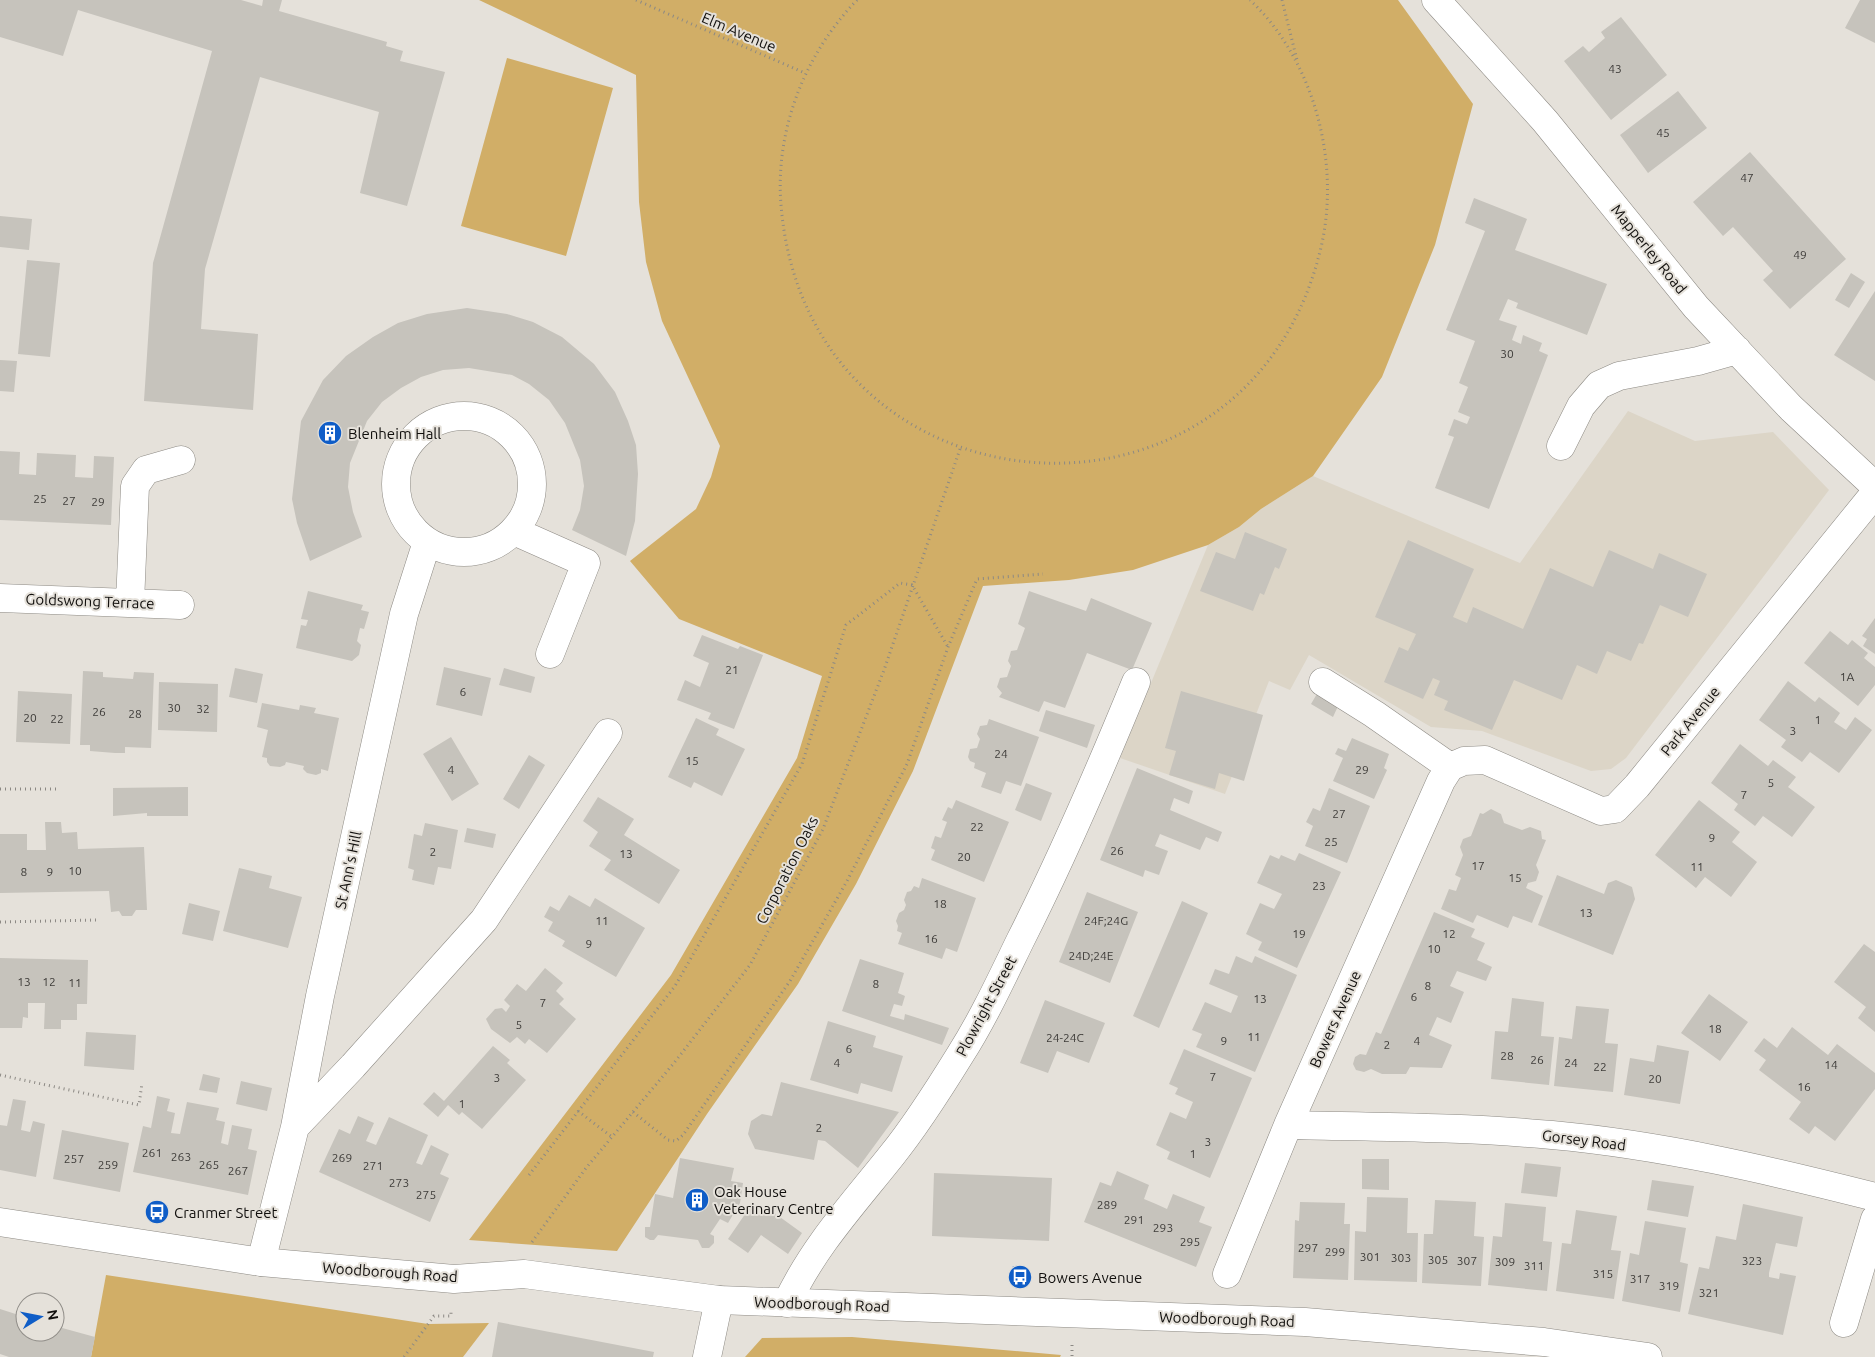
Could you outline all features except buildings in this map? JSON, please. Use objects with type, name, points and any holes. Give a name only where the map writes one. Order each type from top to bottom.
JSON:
[{"type":"street","name":"Mapperley Road","points":[[1436,0],[1545,121],[1696,307],[1791,408],[1875,486]]},
{"type":"street","points":[[1561,446],[1581,406],[1599,385],[1619,376],[1698,361],[1737,350]]},
{"type":"street","points":[[465,415],[490,420],[512,435],[527,457],[532,490],[523,520],[514,531],[487,549],[465,553],[444,550],[426,542],[412,530],[401,513],[396,491],[397,467],[408,445],[423,429],[435,422],[465,415]]},
{"type":"street","points":[[130,603],[135,486],[146,470],[181,460]]},
{"type":"street","name":"Park Avenue","points":[[1450,767],[1464,761],[1485,760],[1601,811],[1615,810],[1633,791],[1875,493]]},
{"type":"street","points":[[514,531],[586,563],[550,654]]},
{"type":"street","name":"St Ann's Hill","points":[[260,1262],[295,1127],[320,996],[404,614],[426,542]]},
{"type":"street","name":"Goldswong Terrace","points":[[0,598],[180,605]]},
{"type":"street","name":"Plowright Street","points":[[788,1303],[800,1275],[822,1242],[924,1112],[966,1045],[995,993],[1081,815],[1136,682]]},
{"type":"street","points":[[1323,682],[1350,689],[1450,767]]},
{"type":"street","name":"St Ann's Hill","points":[[295,1127],[353,1066],[484,920],[550,824],[608,733]]},
{"type":"street","name":"Bowers Avenue","points":[[1227,1274],[1288,1125],[1437,790],[1450,767]]},
{"type":"street","name":"Gorsey Road","points":[[1288,1125],[1499,1132],[1594,1140],[1752,1166],[1875,1197]]},
{"type":"street","points":[[1844,1324],[1875,1219]]},
{"type":"street","name":"Woodborough Road","points":[[0,1222],[260,1262],[454,1279],[524,1274],[719,1300],[1305,1322],[1544,1342],[1648,1357]]},
{"type":"street","points":[[707,1357],[719,1300]]},
{"type":"path","name":"Elm Avenue","points":[[636,0],[805,73]]},
{"type":"path","points":[[784,240],[779,183],[786,126],[805,73],[837,21],[857,0]]},
{"type":"path","points":[[1250,0],[1263,12],[1298,64]]},
{"type":"path","points":[[1282,0],[1298,64],[1318,116],[1328,169],[1326,224],[1314,277]]},
{"type":"path","points":[[789,258],[800,295],[827,345],[864,389],[909,424],[960,448],[1014,462],[1068,465],[1122,456],[1174,438],[1220,409],[1260,372],[1292,327],[1307,294]]},
{"type":"path","name":"Corporation Oaks","points":[[530,1245],[586,1168],[750,965],[823,829],[884,670],[960,448]]},
{"type":"path","points":[[633,1112],[668,1140],[676,1141],[790,981],[847,881],[907,764],[948,647],[977,579],[1043,574]]},
{"type":"path","points":[[529,1175],[675,986],[802,764],[846,625],[900,583],[912,585],[948,647]]},
{"type":"path","points":[[0,789],[58,789]]},
{"type":"path","points":[[0,922],[97,920]]},
{"type":"path","points":[[0,1075],[139,1105],[142,1083]]},
{"type":"path","points":[[578,1111],[612,1137]]},
{"type":"path","points":[[404,1357],[434,1316],[451,1316],[454,1279]]},
{"type":"shaded area","points":[[479,0],[1398,0],[1473,104],[1435,245],[1382,377],[1313,476],[1261,509],[1239,527],[1208,545],[1133,570],[1069,580],[983,586],[913,771],[856,884],[798,984],[707,1114],[617,1251],[469,1240],[671,975],[797,758],[822,676],[679,619],[630,561],[696,509],[711,477],[720,446],[662,321],[646,262],[639,202],[636,75]]},
{"type":"shaded area","points":[[507,58],[613,88],[566,256],[461,226]]},
{"type":"shaded area","points":[[1628,411],[1695,441],[1773,432],[1829,490],[1626,758],[1611,769],[1591,771],[1482,731],[1431,727],[1309,655],[1290,690],[1269,681],[1225,794],[1120,758],[1208,545],[1239,527],[1261,509],[1313,476],[1520,563]]},
{"type":"shaded area","points":[[106,1275],[428,1324],[489,1323],[463,1357],[91,1357]]},
{"type":"shaded area","points":[[852,1337],[1061,1355],[1060,1357],[745,1357],[762,1338]]},
{"type":"place","name":"Blenheim Hall","points":[[330,433]]},
{"type":"place","name":"Oak House Veterinary Centre","points":[[697,1200]]},
{"type":"place","name":"Cranmer Street","points":[[157,1212]]},
{"type":"place","name":"Bowers Avenue","points":[[1020,1277]]}]
